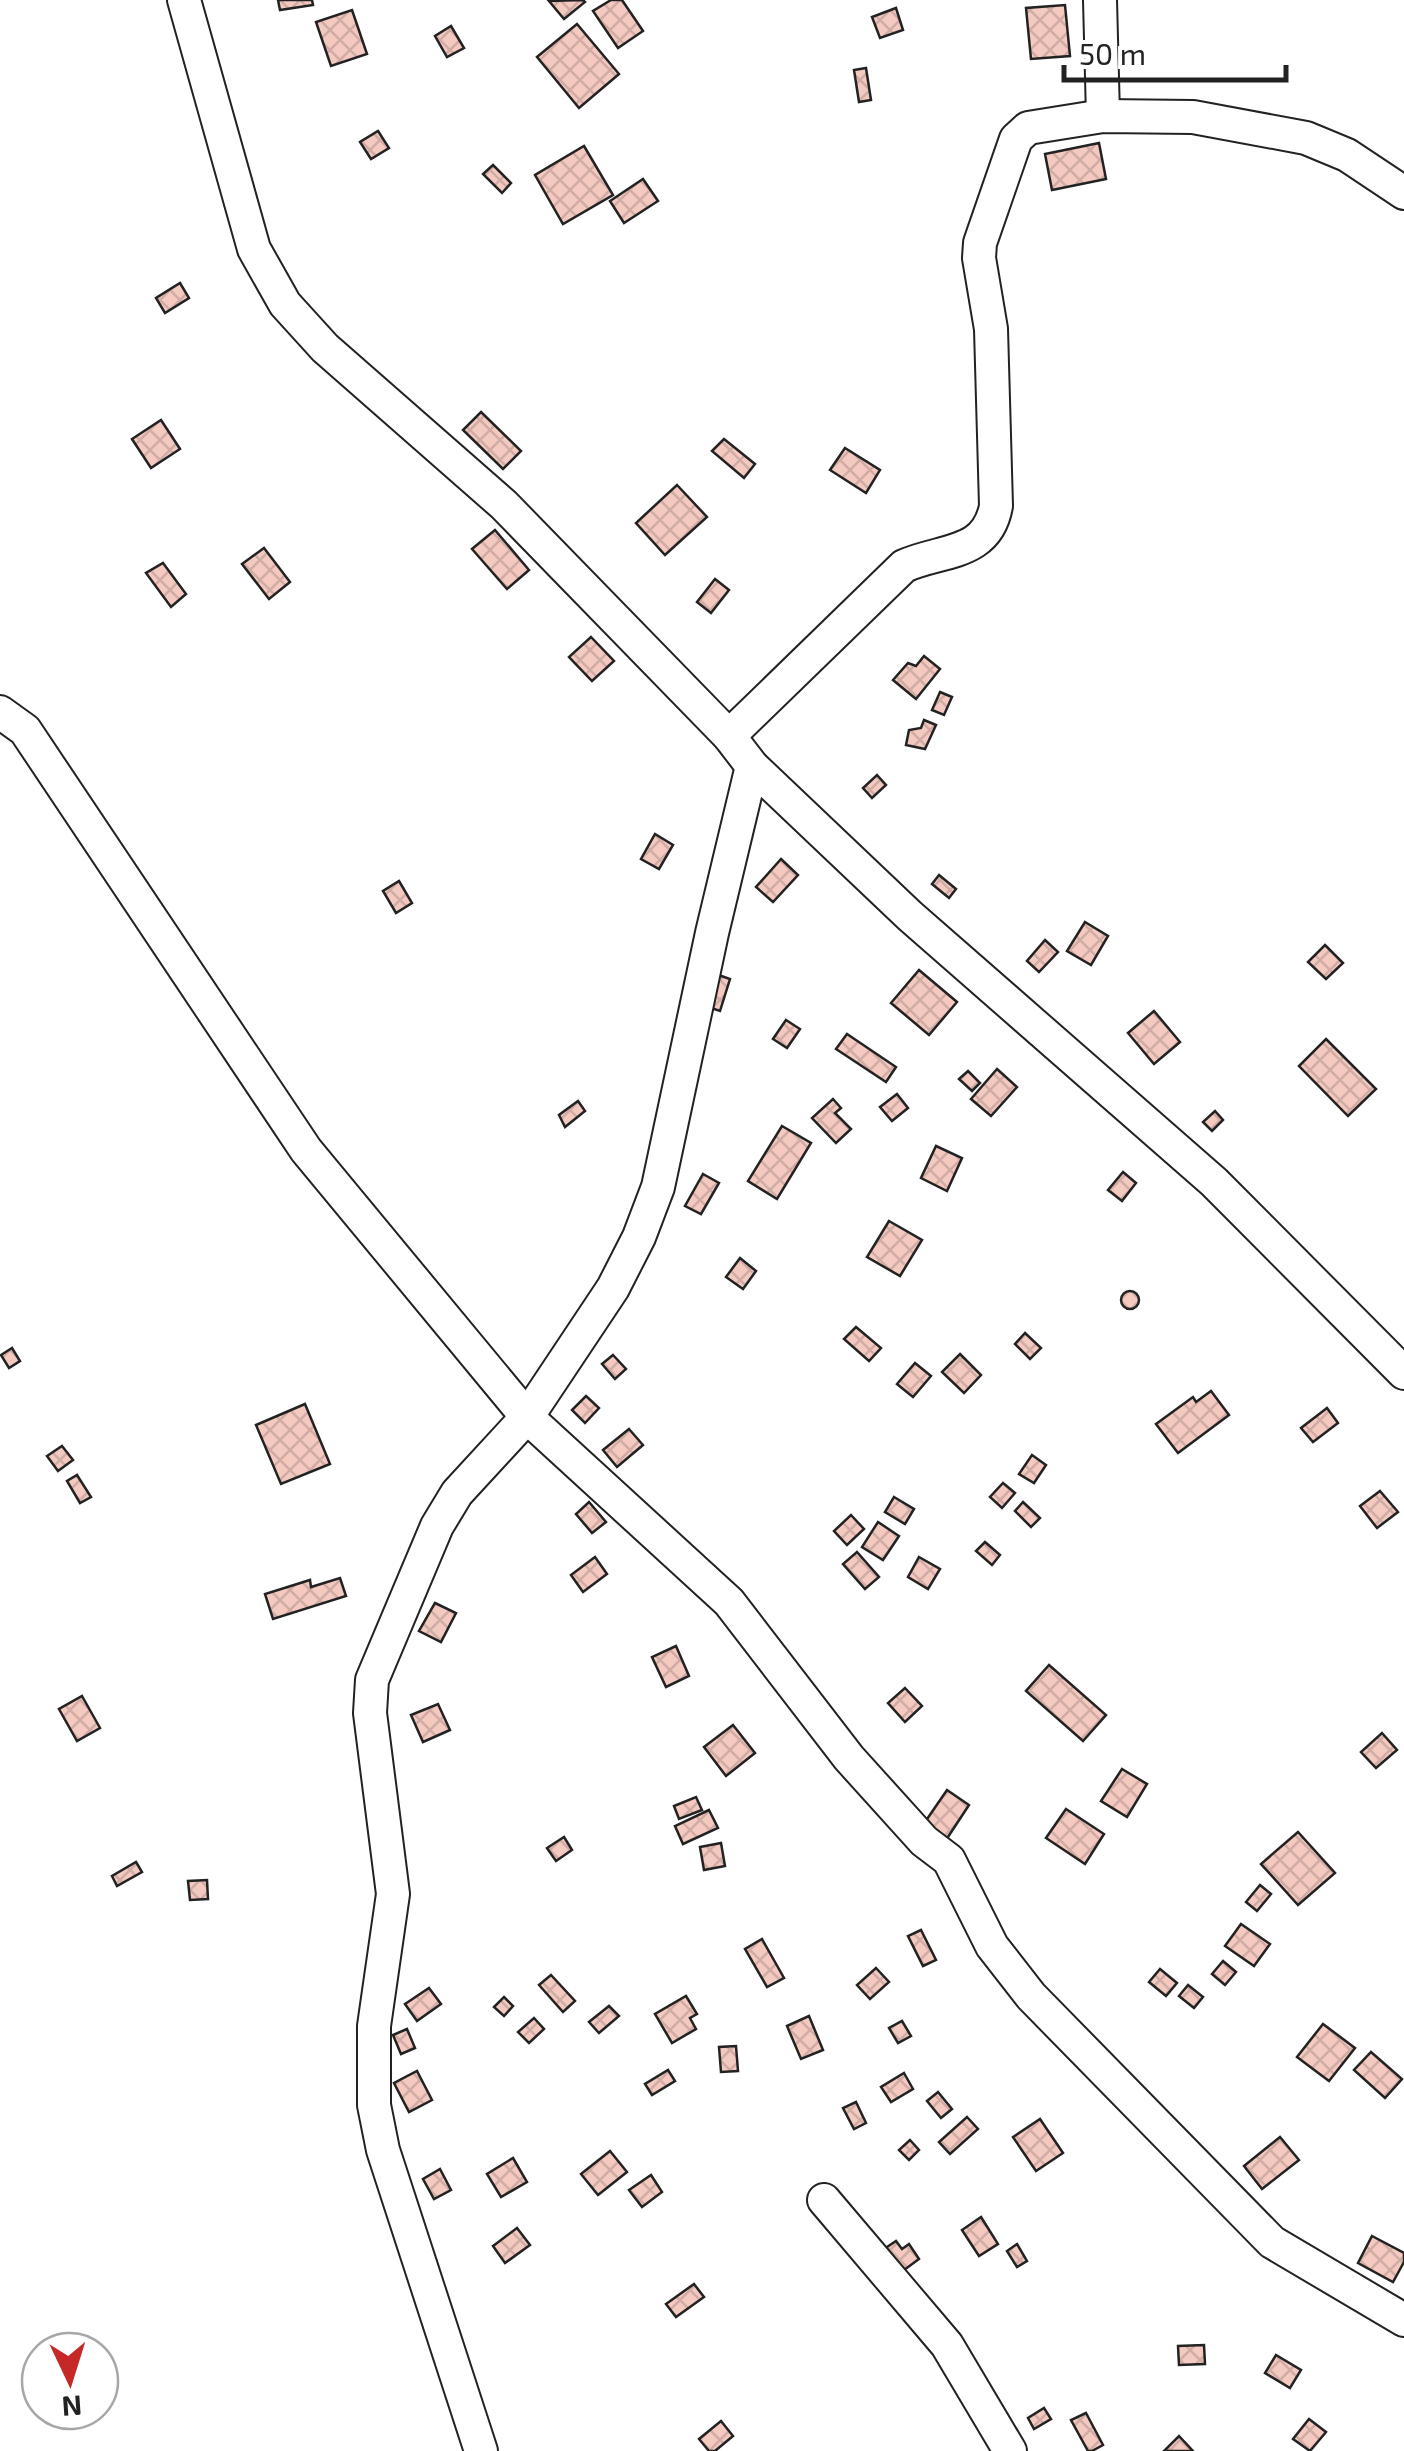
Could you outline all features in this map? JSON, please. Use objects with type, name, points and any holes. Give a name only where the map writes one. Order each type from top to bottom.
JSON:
[{"type":"street","points":[[184,0],[254,249],[285,304],[325,348],[504,505],[729,736],[752,766],[910,916],[1214,1182],[1404,1374]]},
{"type":"street","points":[[1100,0],[1103,116]]},
{"type":"street","points":[[729,736],[904,566],[959,550],[982,537],[993,525],[996,506],[990,329],[980,244],[1022,132],[1103,116],[1193,116],[1306,138],[1346,155],[1404,193]]},
{"type":"street","points":[[0,712],[24,730],[306,1150],[527,1417],[729,1602],[848,1758],[924,1841],[949,1860],[992,1946],[1031,1996],[1272,2242],[1404,2320]]},
{"type":"street","points":[[481,2451],[383,2150],[374,2106],[374,2026],[392,1894],[370,1713],[372,1680],[437,1526],[457,1493],[527,1417],[614,1288],[638,1237],[658,1187],[752,766]]},
{"type":"street","points":[[824,2200],[947,2345],[1010,2451]]},
{"type":"building","points":[[278,0],[312,0],[313,5],[280,10]]},
{"type":"building","points":[[583,0],[564,19],[549,1]]},
{"type":"building","points":[[611,0],[622,0],[643,31],[618,48],[593,11]]},
{"type":"building","points":[[1065,5],[1070,56],[1031,59],[1026,8]]},
{"type":"building","points":[[896,8],[903,30],[880,38],[872,17]]},
{"type":"building","points":[[352,10],[367,54],[331,66],[316,22]]},
{"type":"building","points":[[577,24],[619,74],[579,108],[537,57]]},
{"type":"building","points":[[451,26],[464,48],[447,57],[435,36]]},
{"type":"building","points":[[866,68],[871,100],[859,102],[854,70]]},
{"type":"building","points":[[378,131],[389,148],[371,159],[360,142]]},
{"type":"building","points":[[1099,143],[1106,179],[1052,190],[1045,154]]},
{"type":"building","points":[[584,146],[613,195],[563,224],[535,175]]},
{"type":"building","points":[[493,165],[511,183],[502,193],[483,174]]},
{"type":"building","points":[[643,179],[658,201],[624,223],[610,201]]},
{"type":"building","points":[[180,283],[189,298],[165,313],[156,298]]},
{"type":"building","points":[[481,412],[521,451],[503,469],[463,430]]},
{"type":"building","points":[[161,420],[180,449],[151,468],[132,439]]},
{"type":"building","points":[[724,439],[755,464],[744,478],[712,451]]},
{"type":"building","points":[[845,448],[880,470],[866,493],[830,470]]},
{"type":"building","points":[[677,485],[707,517],[665,555],[636,523]]},
{"type":"building","points":[[495,530],[529,570],[507,589],[472,549]]},
{"type":"building","points":[[264,548],[290,582],[269,599],[242,564]]},
{"type":"building","points":[[163,563],[186,594],[171,607],[146,573]]},
{"type":"building","points":[[715,579],[729,590],[711,613],[697,602]]},
{"type":"building","points":[[591,637],[614,661],[592,681],[569,657]]},
{"type":"building","points":[[924,656],[940,669],[916,699],[893,680],[908,663],[916,666]]},
{"type":"building","points":[[940,692],[952,697],[944,715],[932,710]]},
{"type":"building","points":[[924,720],[936,725],[925,749],[906,745],[909,730],[921,728]]},
{"type":"building","points":[[877,775],[886,785],[872,798],[863,788]]},
{"type":"building","points":[[655,834],[673,845],[659,869],[641,859]]},
{"type":"building","points":[[781,859],[798,875],[773,902],[756,887]]},
{"type":"building","points":[[939,875],[956,889],[949,898],[932,884]]},
{"type":"building","points":[[399,881],[412,903],[396,913],[383,891]]},
{"type":"building","points":[[1085,922],[1108,936],[1091,965],[1067,951]]},
{"type":"building","points":[[1045,940],[1058,952],[1039,972],[1027,961]]},
{"type":"building","points":[[1325,945],[1343,963],[1326,979],[1308,962]]},
{"type":"building","points":[[919,970],[957,1002],[929,1035],[891,1003]]},
{"type":"building","points":[[713,973],[730,979],[720,1011],[702,1005]]},
{"type":"building","points":[[1154,1011],[1180,1042],[1154,1064],[1128,1033]]},
{"type":"building","points":[[786,1020],[800,1029],[787,1048],[773,1039]]},
{"type":"building","points":[[847,1034],[896,1067],[886,1082],[836,1049]]},
{"type":"building","points":[[1326,1039],[1376,1089],[1348,1116],[1299,1066]]},
{"type":"building","points":[[997,1069],[1017,1087],[991,1116],[971,1099]]},
{"type":"building","points":[[968,1071],[980,1083],[972,1091],[959,1079]]},
{"type":"building","points":[[897,1094],[908,1108],[892,1121],[880,1107]]},
{"type":"building","points":[[833,1099],[841,1108],[835,1113],[851,1129],[836,1143],[812,1118]]},
{"type":"building","points":[[578,1101],[585,1111],[565,1127],[559,1115]]},
{"type":"building","points":[[1215,1111],[1223,1120],[1212,1131],[1203,1122]]},
{"type":"building","points":[[782,1126],[811,1143],[777,1199],[748,1181]]},
{"type":"building","points":[[936,1146],[962,1158],[947,1191],[921,1178]]},
{"type":"building","points":[[1123,1172],[1136,1183],[1122,1201],[1108,1190]]},
{"type":"building","points":[[703,1174],[719,1183],[701,1214],[685,1206]]},
{"type":"building","points":[[889,1221],[922,1240],[900,1276],[867,1257]]},
{"type":"building","points":[[740,1258],[756,1271],[743,1289],[726,1277]]},
{"type":"building","points":[[1130,1291],[1137,1293],[1137,1307],[1130,1309],[1123,1307],[1121,1300],[1123,1293]]},
{"type":"building","points":[[856,1327],[881,1348],[869,1361],[844,1339]]},
{"type":"building","points":[[1025,1333],[1041,1348],[1030,1359],[1015,1344]]},
{"type":"building","points":[[12,1348],[20,1361],[9,1368],[1,1355]]},
{"type":"building","points":[[960,1354],[981,1375],[964,1393],[942,1372]]},
{"type":"building","points":[[613,1355],[626,1369],[615,1379],[602,1364]]},
{"type":"building","points":[[915,1363],[931,1376],[913,1397],[897,1384]]},
{"type":"building","points":[[1211,1391],[1229,1415],[1178,1453],[1156,1424],[1193,1397],[1196,1402]]},
{"type":"building","points":[[586,1396],[599,1408],[585,1423],[572,1410]]},
{"type":"building","points":[[305,1404],[330,1464],[281,1484],[256,1425]]},
{"type":"building","points":[[1327,1408],[1338,1423],[1313,1442],[1301,1428]]},
{"type":"building","points":[[629,1429],[643,1445],[617,1467],[603,1450]]},
{"type":"building","points":[[62,1446],[73,1460],[58,1471],[47,1456]]},
{"type":"building","points":[[1032,1455],[1046,1465],[1034,1483],[1019,1474]]},
{"type":"building","points":[[77,1475],[91,1497],[80,1503],[67,1481]]},
{"type":"building","points":[[1003,1483],[1015,1493],[1002,1508],[990,1497]]},
{"type":"building","points":[[1380,1491],[1398,1512],[1377,1528],[1360,1506]]},
{"type":"building","points":[[894,1497],[914,1509],[905,1524],[885,1512]]},
{"type":"building","points":[[589,1502],[606,1522],[592,1533],[576,1514]]},
{"type":"building","points":[[1023,1502],[1040,1518],[1031,1527],[1015,1511]]},
{"type":"building","points":[[851,1515],[864,1529],[847,1545],[834,1531]]},
{"type":"building","points":[[878,1522],[899,1536],[883,1560],[862,1547]]},
{"type":"building","points":[[985,1542],[1000,1555],[992,1565],[976,1551]]},
{"type":"building","points":[[857,1552],[879,1577],[865,1589],[843,1564]]},
{"type":"building","points":[[595,1557],[607,1574],[583,1592],[571,1575]]},
{"type":"building","points":[[919,1557],[940,1569],[928,1589],[908,1577]]},
{"type":"building","points":[[340,1578],[346,1596],[273,1619],[265,1594],[310,1580],[311,1587]]},
{"type":"building","points":[[435,1603],[456,1613],[441,1642],[419,1631]]},
{"type":"building","points":[[676,1646],[689,1676],[666,1687],[652,1657]]},
{"type":"building","points":[[1049,1665],[1106,1715],[1083,1741],[1026,1691]]},
{"type":"building","points":[[905,1688],[922,1706],[905,1722],[888,1703]]},
{"type":"building","points":[[82,1696],[100,1728],[77,1741],[59,1709]]},
{"type":"building","points":[[438,1704],[450,1730],[423,1742],[411,1715]]},
{"type":"building","points":[[733,1725],[755,1753],[726,1776],[704,1747]]},
{"type":"building","points":[[1382,1733],[1397,1750],[1376,1768],[1361,1752]]},
{"type":"building","points":[[1122,1769],[1147,1784],[1127,1817],[1101,1801]]},
{"type":"building","points":[[947,1790],[969,1805],[946,1840],[923,1825]]},
{"type":"building","points":[[696,1797],[702,1810],[679,1819],[674,1806]]},
{"type":"building","points":[[1066,1809],[1104,1834],[1085,1864],[1046,1838]]},
{"type":"building","points":[[709,1810],[718,1828],[683,1844],[675,1826]]},
{"type":"building","points":[[1298,1832],[1335,1873],[1298,1905],[1261,1864]]},
{"type":"building","points":[[564,1837],[572,1850],[556,1861],[547,1848]]},
{"type":"building","points":[[721,1843],[725,1866],[704,1870],[700,1847]]},
{"type":"building","points":[[136,1862],[142,1872],[117,1886],[112,1876]]},
{"type":"building","points":[[207,1880],[208,1899],[190,1900],[188,1881]]},
{"type":"building","points":[[1260,1885],[1271,1894],[1257,1911],[1246,1902]]},
{"type":"building","points":[[1241,1924],[1270,1944],[1254,1966],[1225,1946]]},
{"type":"building","points":[[921,1930],[936,1960],[923,1966],[908,1936]]},
{"type":"building","points":[[762,1939],[784,1978],[767,1987],[745,1949]]},
{"type":"building","points":[[1223,1961],[1236,1972],[1225,1985],[1212,1974]]},
{"type":"building","points":[[876,1968],[889,1982],[870,1999],[857,1985]]},
{"type":"building","points":[[1160,1969],[1177,1983],[1166,1996],[1149,1982]]},
{"type":"building","points":[[551,1975],[575,2001],[563,2012],[539,1985]]},
{"type":"building","points":[[1188,1985],[1203,1997],[1194,2008],[1179,1996]]},
{"type":"building","points":[[429,1988],[441,2004],[417,2021],[405,2004]]},
{"type":"building","points":[[686,1996],[697,2014],[690,2018],[696,2029],[672,2043],[655,2014]]},
{"type":"building","points":[[504,1997],[513,2006],[504,2016],[494,2007]]},
{"type":"building","points":[[609,2006],[619,2016],[599,2033],[589,2022]]},
{"type":"building","points":[[809,2016],[823,2050],[801,2059],[787,2026]]},
{"type":"building","points":[[534,2018],[544,2029],[529,2043],[518,2032]]},
{"type":"building","points":[[902,2021],[911,2036],[898,2043],[889,2028]]},
{"type":"building","points":[[1323,2024],[1355,2048],[1329,2081],[1297,2057]]},
{"type":"building","points":[[407,2029],[415,2048],[401,2054],[393,2035]]},
{"type":"building","points":[[736,2046],[738,2071],[721,2072],[719,2047]]},
{"type":"building","points":[[1371,2052],[1402,2079],[1385,2098],[1354,2070]]},
{"type":"building","points":[[668,2070],[675,2081],[652,2095],[645,2084]]},
{"type":"building","points":[[417,2071],[432,2100],[409,2112],[394,2083]]},
{"type":"building","points":[[904,2073],[913,2089],[891,2102],[881,2087]]},
{"type":"building","points":[[938,2092],[952,2109],[941,2118],[927,2101]]},
{"type":"building","points":[[856,2102],[866,2123],[854,2129],[843,2108]]},
{"type":"building","points":[[967,2117],[978,2129],[950,2154],[939,2142]]},
{"type":"building","points":[[1040,2119],[1063,2153],[1036,2171],[1013,2137]]},
{"type":"building","points":[[1280,2137],[1299,2160],[1262,2189],[1244,2166]]},
{"type":"building","points":[[910,2140],[919,2150],[909,2160],[899,2150]]},
{"type":"building","points":[[610,2151],[627,2172],[598,2195],[581,2174]]},
{"type":"building","points":[[513,2158],[527,2182],[501,2197],[487,2174]]},
{"type":"building","points":[[440,2169],[451,2190],[434,2199],[423,2179]]},
{"type":"building","points":[[651,2175],[662,2192],[642,2207],[629,2190]]},
{"type":"building","points":[[981,2217],[998,2244],[979,2256],[962,2230]]},
{"type":"building","points":[[517,2228],[530,2245],[505,2263],[493,2246]]},
{"type":"building","points":[[1372,2236],[1404,2253],[1404,2262],[1393,2282],[1358,2263]]},
{"type":"building","points":[[896,2241],[902,2249],[909,2244],[919,2259],[900,2273],[884,2249]]},
{"type":"building","points":[[1017,2244],[1027,2261],[1017,2267],[1007,2251]]},
{"type":"building","points":[[694,2284],[704,2297],[676,2317],[666,2304]]},
{"type":"building","points":[[1204,2345],[1205,2364],[1179,2365],[1178,2346]]},
{"type":"building","points":[[1276,2355],[1301,2370],[1290,2388],[1265,2373]]},
{"type":"building","points":[[1044,2408],[1051,2419],[1034,2429],[1028,2418]]},
{"type":"building","points":[[1086,2413],[1103,2445],[1092,2451],[1088,2451],[1071,2420]]},
{"type":"building","points":[[1309,2419],[1326,2432],[1310,2451],[1293,2439]]},
{"type":"building","points":[[721,2421],[733,2436],[715,2451],[709,2451],[699,2439]]},
{"type":"building","points":[[1179,2436],[1193,2451],[1164,2451]]}]
